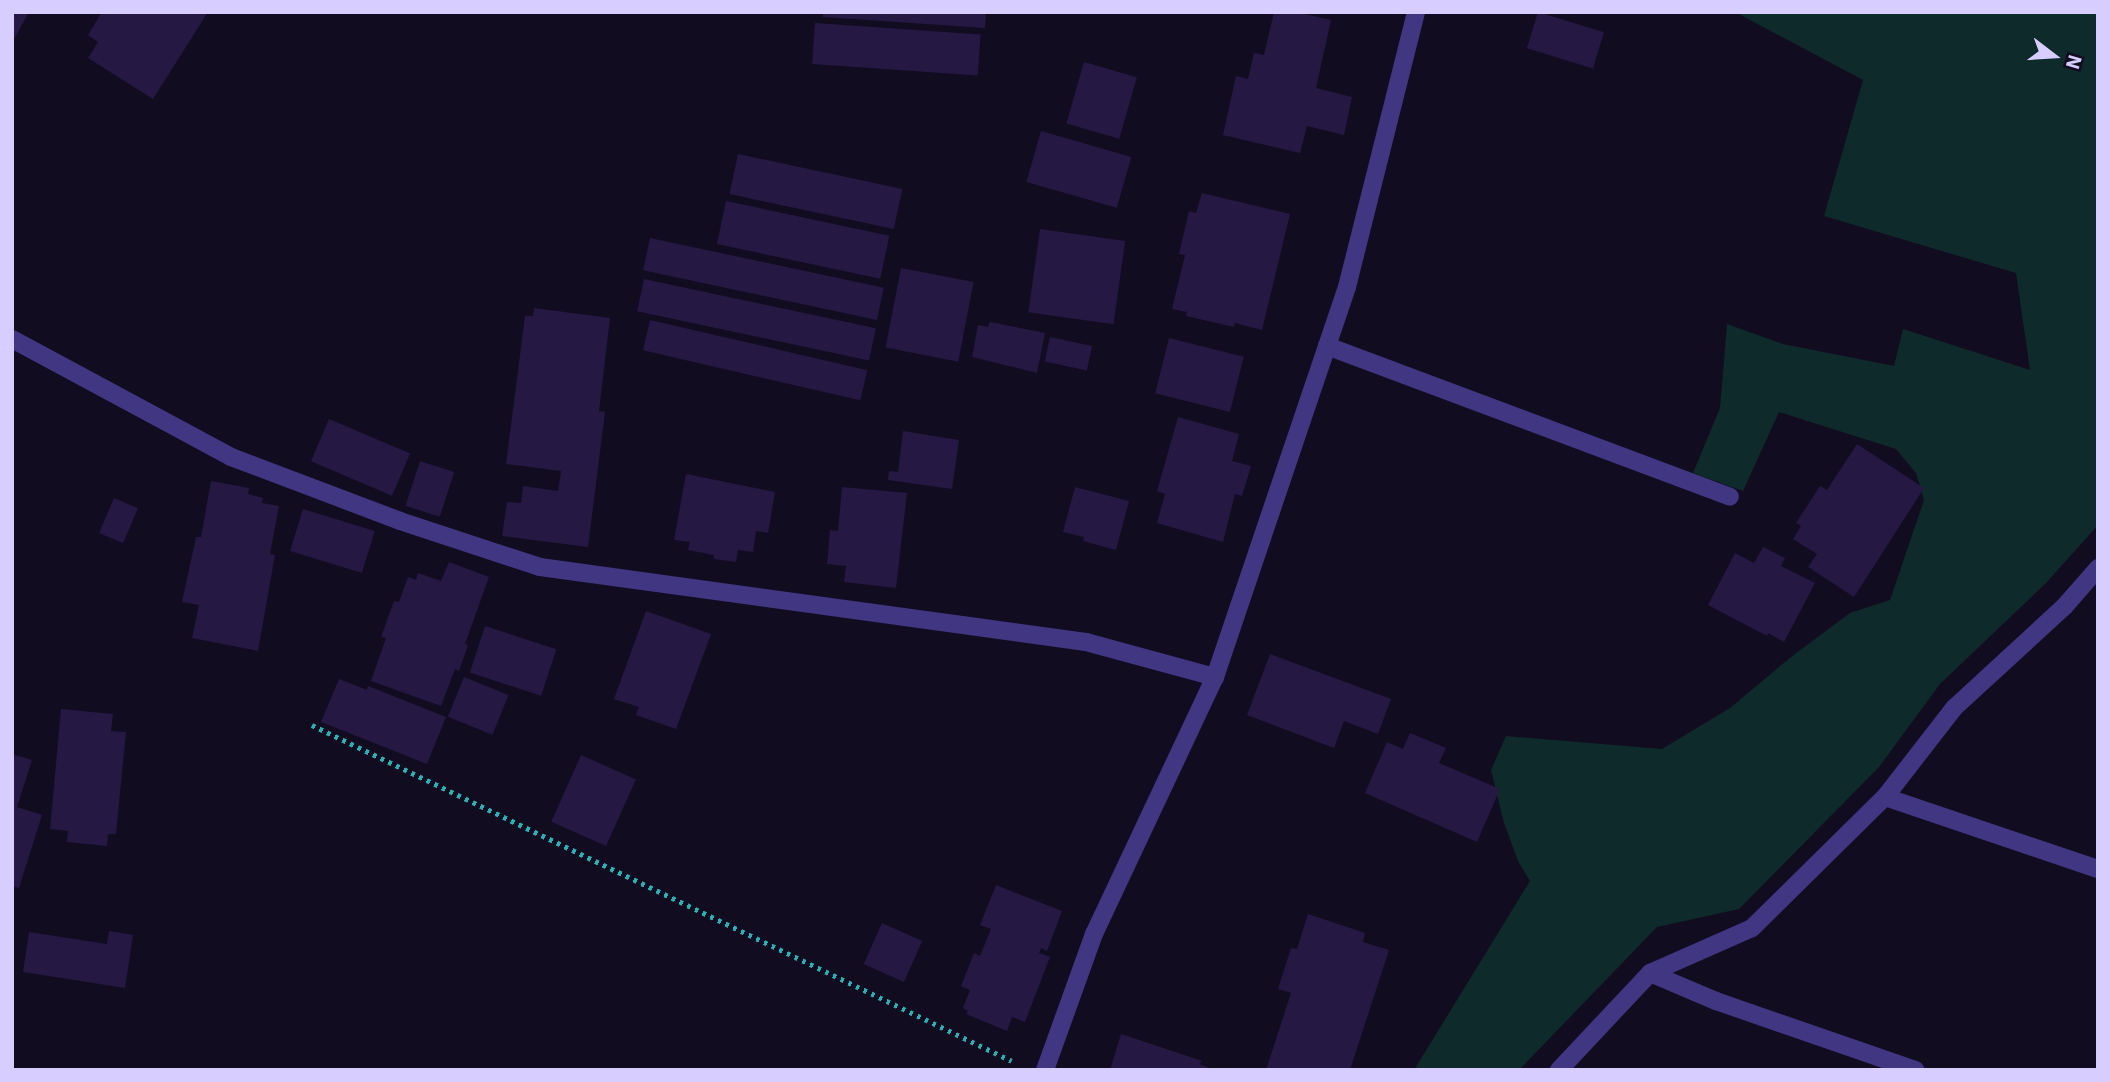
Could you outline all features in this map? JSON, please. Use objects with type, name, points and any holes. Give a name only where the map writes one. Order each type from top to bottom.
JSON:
[{"type":"street","points":[[1045,1070],[1094,934],[1215,677],[1354,261],[1416,12]]},
{"type":"street","points":[[12,339],[231,457],[400,521],[540,567],[1086,642],[1215,677]]},
{"type":"street","points":[[1327,346],[1730,497]]},
{"type":"street","points":[[1559,1070],[1650,973],[1752,928],[1885,797],[1954,708],[2064,607],[2098,568]]},
{"type":"street","points":[[1885,797],[2098,869]]},
{"type":"street","points":[[1650,973],[1716,1001],[1915,1070]]},
{"type":"path","points":[[313,725],[1018,1064]]},
{"type":"green space","points":[[1735,12],[2098,12],[2098,525],[2046,583],[1940,684],[1879,767],[1739,909],[1657,927],[1519,1070],[1414,1070],[1530,881],[1518,861],[1504,823],[1491,770],[1506,736],[1662,749],[1730,708],[1791,657],[1850,613],[1890,600],[1924,500],[1916,473],[1896,449],[1779,412],[1743,491],[1693,473],[1720,408],[1727,324],[1783,344],[1894,366],[1903,329],[2030,370],[2016,273],[1824,216],[1863,80]]},
{"type":"building","points":[[12,12],[29,12],[12,43]]},
{"type":"building","points":[[102,12],[208,12],[153,99],[88,58],[98,42],[88,35]]},
{"type":"building","points":[[823,12],[986,12],[985,28],[823,17]]},
{"type":"building","points":[[1274,12],[1296,12],[1331,20],[1316,88],[1352,97],[1344,135],[1307,126],[1300,153],[1223,135],[1236,76],[1248,79],[1254,53],[1264,55]]},
{"type":"building","points":[[1538,12],[1604,32],[1593,69],[1527,48]]},
{"type":"building","points":[[815,23],[981,35],[978,75],[812,64]]},
{"type":"building","points":[[1084,62],[1137,77],[1119,139],[1066,124]]},
{"type":"building","points":[[1041,131],[1131,157],[1117,208],[1026,182]]},
{"type":"building","points":[[738,154],[902,189],[894,229],[729,194]]},
{"type":"building","points":[[1202,193],[1290,214],[1262,330],[1235,323],[1234,327],[1186,316],[1187,312],[1172,309],[1185,255],[1179,254],[1189,211],[1196,213]]},
{"type":"building","points":[[726,201],[889,236],[880,279],[717,244]]},
{"type":"building","points":[[1040,229],[1125,241],[1113,324],[1028,312]]},
{"type":"building","points":[[650,238],[884,288],[877,320],[643,270]]},
{"type":"building","points":[[901,268],[974,282],[958,362],[886,348]]},
{"type":"building","points":[[644,279],[876,328],[869,361],[637,311]]},
{"type":"building","points":[[534,308],[610,318],[599,411],[605,412],[588,547],[502,536],[507,502],[521,503],[523,486],[558,491],[561,471],[506,464],[525,316],[533,316]]},
{"type":"building","points":[[650,320],[867,370],[860,400],[643,350]]},
{"type":"building","points":[[990,322],[1045,333],[1037,373],[972,357],[978,325],[988,327]]},
{"type":"building","points":[[1050,337],[1092,346],[1087,370],[1045,361]]},
{"type":"building","points":[[1169,338],[1244,357],[1230,412],[1155,393]]},
{"type":"building","points":[[1178,417],[1239,434],[1232,461],[1251,466],[1242,496],[1235,494],[1223,542],[1157,523],[1165,494],[1157,491]]},
{"type":"building","points":[[329,419],[410,453],[392,496],[311,461]]},
{"type":"building","points":[[903,431],[959,440],[952,489],[888,480],[889,471],[898,472]]},
{"type":"building","points":[[1857,444],[1924,488],[1854,597],[1808,567],[1817,554],[1793,539],[1801,526],[1796,523],[1820,486],[1827,490]]},
{"type":"building","points":[[420,461],[454,472],[440,517],[405,506]]},
{"type":"building","points":[[686,474],[775,492],[768,533],[756,531],[753,552],[738,550],[736,562],[714,559],[714,555],[688,550],[690,542],[674,540]]},
{"type":"building","points":[[211,481],[249,488],[248,494],[263,498],[262,503],[279,506],[270,554],[275,555],[258,651],[192,638],[199,605],[182,602],[196,537],[201,537]]},
{"type":"building","points":[[842,487],[907,493],[896,588],[844,582],[846,566],[827,564],[830,530],[838,531]]},
{"type":"building","points":[[1075,487],[1129,501],[1116,550],[1063,532]]},
{"type":"building","points":[[114,498],[138,508],[123,543],[99,533]]},
{"type":"building","points":[[303,509],[375,531],[362,573],[290,551]]},
{"type":"building","points":[[1763,547],[1785,558],[1781,566],[1815,583],[1784,642],[1708,605],[1735,553],[1754,563]]},
{"type":"building","points":[[449,562],[489,577],[465,644],[468,645],[459,671],[455,669],[441,706],[371,681],[386,638],[381,637],[394,601],[399,602],[408,577],[416,580],[418,573],[441,581]]},
{"type":"building","points":[[646,611],[711,634],[676,729],[636,715],[639,707],[614,699]]},
{"type":"building","points":[[485,626],[556,649],[541,696],[470,673]]},
{"type":"building","points":[[1270,654],[1391,699],[1378,734],[1344,721],[1334,748],[1247,715]]},
{"type":"building","points":[[464,677],[509,695],[492,735],[448,717]]},
{"type":"building","points":[[339,679],[367,690],[368,686],[446,717],[427,764],[321,722]]},
{"type":"building","points":[[61,709],[113,714],[111,731],[126,732],[116,834],[108,834],[107,846],[67,842],[68,831],[50,829]]},
{"type":"building","points":[[1410,733],[1446,748],[1439,763],[1500,789],[1477,842],[1365,793],[1387,742],[1403,749]]},
{"type":"building","points":[[12,754],[32,760],[17,807],[42,815],[19,888],[12,886]]},
{"type":"building","points":[[581,755],[636,779],[606,846],[551,822]]},
{"type":"building","points":[[996,885],[1062,911],[1047,951],[1041,948],[1039,953],[1050,957],[1025,1022],[1012,1017],[1007,1031],[966,1014],[968,1011],[963,1008],[970,990],[961,986],[974,953],[980,956],[991,929],[980,925]]},
{"type":"building","points":[[1308,914],[1365,933],[1363,942],[1389,950],[1350,1070],[1266,1070],[1291,993],[1278,989],[1291,948],[1297,949]]},
{"type":"building","points":[[882,923],[922,941],[904,982],[864,964]]},
{"type":"building","points":[[109,931],[133,935],[125,988],[23,972],[29,932],[107,944]]},
{"type":"building","points":[[1121,1034],[1202,1061],[1199,1064],[1215,1070],[1110,1070]]}]
